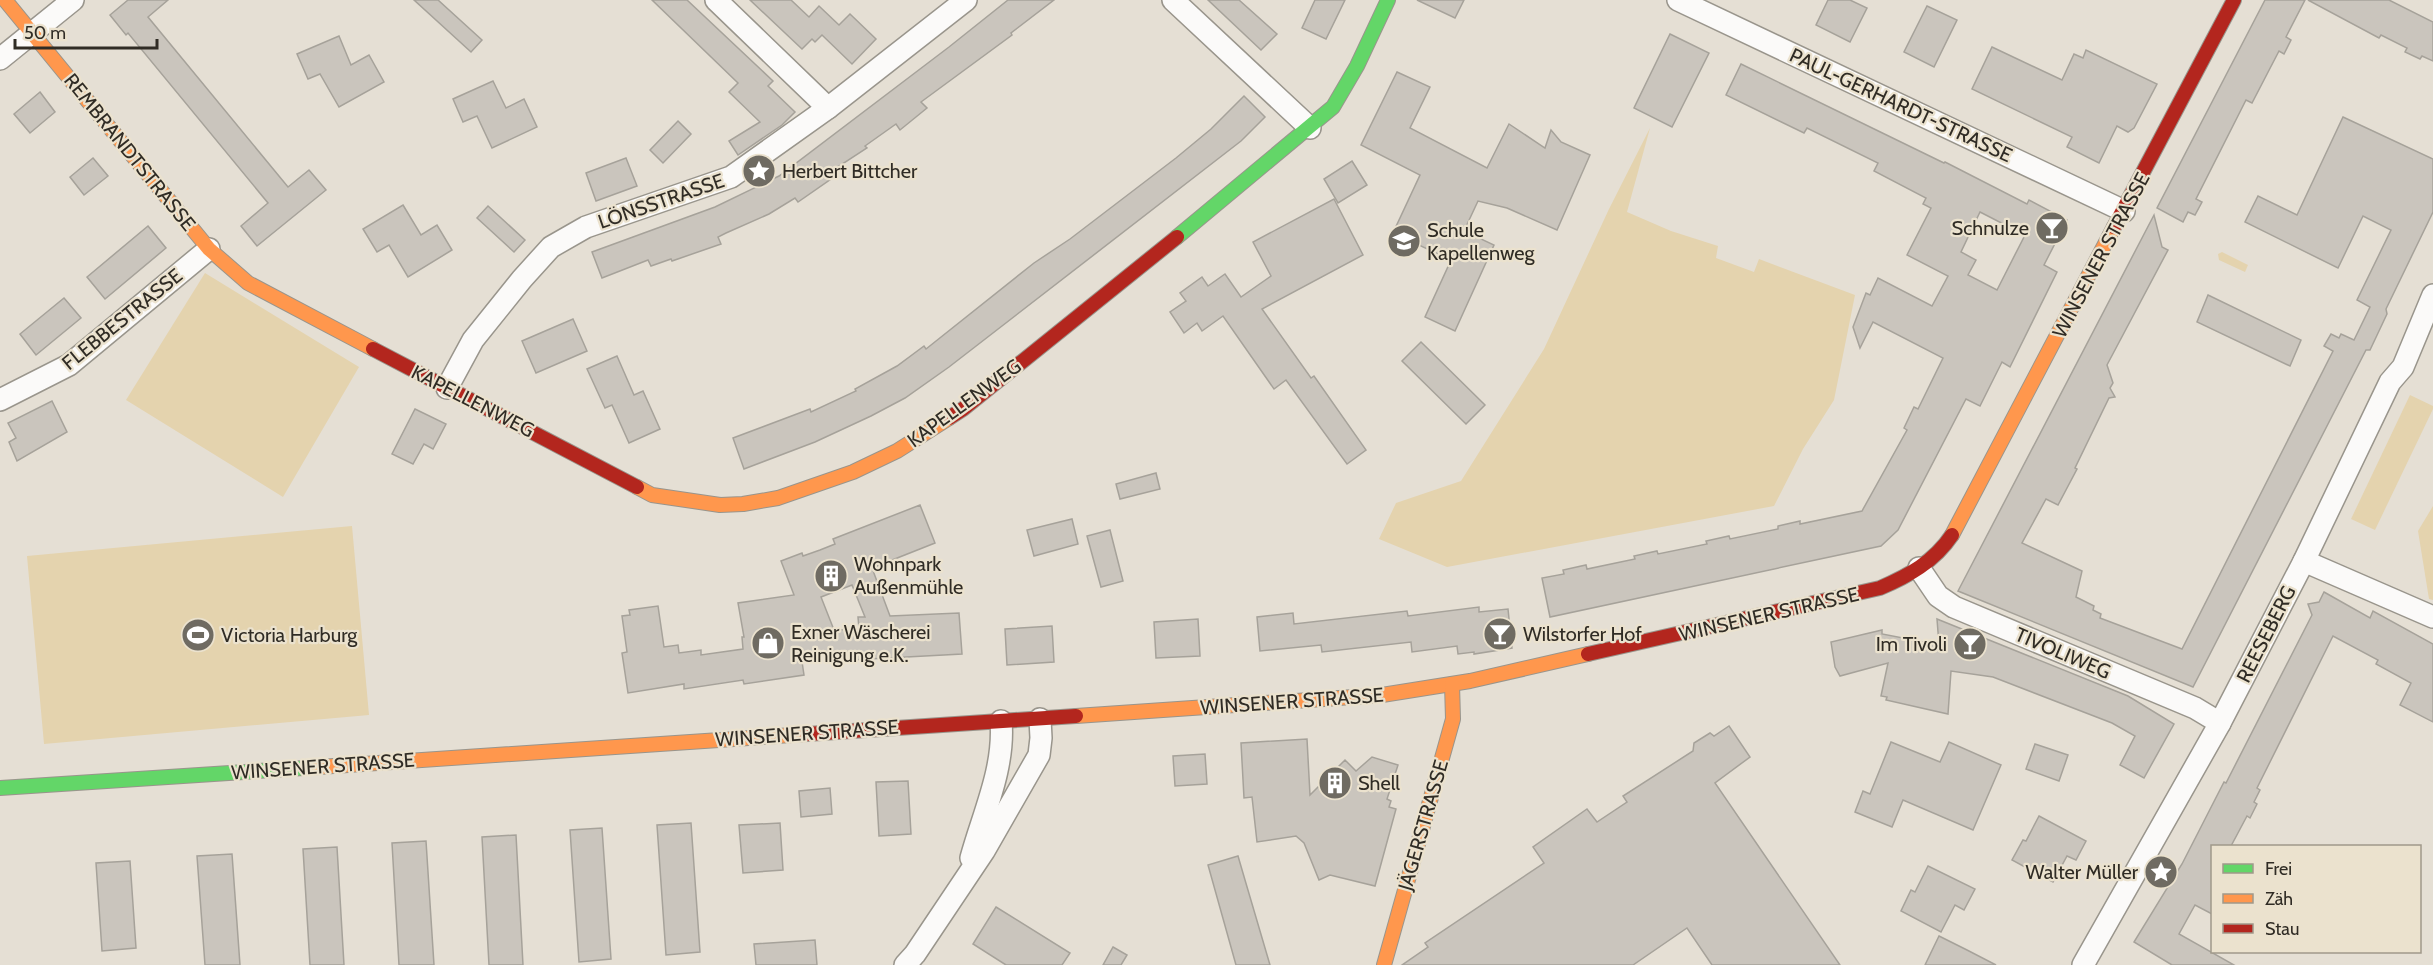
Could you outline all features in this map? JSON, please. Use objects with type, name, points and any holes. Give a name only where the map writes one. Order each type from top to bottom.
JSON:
[{"type":"main road","name":"REMBRANDTSTRASSE","points":[[5,0],[209,249]]},
{"type":"main road","name":"KAPELLENWEG","points":[[209,249],[248,283],[652,495],[720,505],[743,504],[777,498],[826,483],[879,459],[933,429],[963,409],[1310,128],[1333,107],[1357,66],[1388,0]]},
{"type":"main road","name":"WINSENER STRASSE","points":[[0,788],[1040,719],[1343,698],[1421,690],[1888,586],[1919,568],[1944,547],[1955,530],[2234,0]]},
{"type":"main road","name":"JÄGERSTRASSE","points":[[1384,965],[1453,718],[1452,684]]},
{"type":"street","points":[[0,59],[72,0]]},
{"type":"street","points":[[716,0],[828,108]]},
{"type":"street","name":"LÖNSSTRASSE","points":[[447,388],[473,340],[550,247],[586,227],[731,177],[828,108],[966,0]]},
{"type":"street","points":[[1173,0],[1310,128]]},
{"type":"street","name":"PAUL-GERHARDT-STRASSE","points":[[1678,0],[2124,211]]},
{"type":"street","name":"FLEBBESTRASSE","points":[[0,400],[69,365],[209,249]]},
{"type":"street","name":"REESEBERG","points":[[2091,962],[2220,723],[2304,561],[2390,382],[2403,368],[2433,295]]},
{"type":"street","points":[[2304,561],[2433,617]]},
{"type":"street","name":"TIVOLIWEG","points":[[1919,568],[1938,596],[1954,607],[2195,708],[2220,723]]},
{"type":"street","points":[[905,965],[915,954],[984,851],[1039,755],[1040,719]]},
{"type":"street","points":[[965,879],[1000,759],[1003,740],[1001,721]]},
{"type":"shaded area","points":[[1650,128],[1627,212],[1671,231],[1718,246],[1716,258],[1754,272],[1759,259],[1855,295],[1834,400],[1803,449],[1774,506],[1447,567],[1379,539],[1396,503],[1461,481],[1544,349],[1609,209]]},
{"type":"shaded area","points":[[2222,252],[2248,265],[2245,272],[2219,260],[2218,254]]},
{"type":"shaded area","points":[[205,273],[359,367],[283,497],[126,400]]},
{"type":"shaded area","points":[[2410,395],[2433,406],[2433,409],[2375,530],[2351,519]]},
{"type":"shaded area","points":[[2433,506],[2433,600],[2429,599],[2418,531]]},
{"type":"shaded area","name":"Victoria Harburg","points":[[352,526],[369,715],[44,744],[27,556]]},
{"type":"building","points":[[128,0],[168,0],[148,17],[288,187],[309,170],[326,190],[257,246],[241,226],[268,203],[128,33],[126,35],[110,15]]},
{"type":"building","points":[[414,0],[438,0],[482,40],[471,52]]},
{"type":"building","points":[[652,0],[687,0],[773,81],[768,86],[795,112],[782,125],[738,155],[729,141],[760,122],[729,92],[738,83]]},
{"type":"building","points":[[750,0],[791,0],[809,17],[819,6],[839,25],[850,14],[876,39],[852,64],[822,35],[815,42],[812,39],[802,49]]},
{"type":"building","points":[[1008,0],[1054,0],[1011,33],[1012,35],[921,102],[927,108],[900,130],[896,124],[865,146],[867,148],[827,174],[831,179],[798,202],[795,198],[769,214],[718,237],[721,244],[651,266],[648,260],[602,278],[592,252],[715,207],[779,176]]},
{"type":"building","points":[[1208,0],[1239,0],[1277,34],[1261,50]]},
{"type":"building","points":[[1315,0],[1345,0],[1326,39],[1302,28]]},
{"type":"building","points":[[1417,0],[1464,0],[1455,18]]},
{"type":"building","points":[[1828,0],[1850,0],[1867,8],[1850,42],[1816,25]]},
{"type":"building","points":[[2265,0],[2305,0],[2286,37],[2291,40],[2284,54],[2279,51],[2252,103],[2246,100],[2196,199],[2202,202],[2195,215],[2188,212],[2183,222],[2157,208]]},
{"type":"building","points":[[2308,0],[2389,0],[2433,22],[2433,61],[2422,56],[2420,59],[2405,52],[2407,48],[2381,35],[2379,38]]},
{"type":"building","points":[[1927,6],[1957,20],[1934,67],[1904,52]]},
{"type":"building","points":[[1670,34],[1709,53],[1672,127],[1634,108]]},
{"type":"building","points":[[339,36],[351,65],[369,55],[384,82],[339,107],[320,74],[308,79],[297,54]]},
{"type":"building","points":[[1992,47],[2062,80],[2074,54],[2083,58],[2086,50],[2157,84],[2134,128],[2128,132],[2117,126],[2099,163],[2067,147],[2072,137],[1972,89]]},
{"type":"building","points":[[1741,64],[2027,204],[2029,200],[2067,220],[2044,265],[2057,272],[2010,367],[2002,362],[1980,406],[1966,399],[1898,530],[1881,546],[1550,617],[1542,578],[1564,574],[1563,570],[1586,565],[1587,569],[1635,559],[1634,556],[1657,551],[1658,554],[1707,544],[1706,541],[1729,536],[1730,539],[1778,529],[1778,526],[1800,521],[1800,524],[1862,511],[1907,430],[1904,428],[1914,407],[1918,409],[1943,358],[1873,322],[1860,348],[1853,327],[1866,293],[1870,295],[1878,278],[1932,306],[1948,276],[1907,255],[1931,208],[1923,204],[1926,198],[1874,171],[1878,163],[1807,128],[1804,133],[1726,95]],"holes":[[[1980,212],[2025,235],[1997,290],[1968,275],[1976,260],[1961,252]]]},
{"type":"building","points":[[1397,72],[1430,87],[1410,128],[1487,168],[1509,124],[1545,148],[1551,130],[1561,142],[1590,155],[1557,230],[1507,208],[1478,201],[1464,231],[1494,245],[1455,331],[1425,317],[1451,260],[1393,233],[1420,175],[1361,145]]},
{"type":"building","points":[[493,81],[506,108],[524,99],[537,127],[492,148],[477,116],[463,122],[453,99]]},
{"type":"building","points":[[40,92],[55,112],[30,133],[14,114]]},
{"type":"building","points":[[1244,96],[1265,117],[1241,141],[949,367],[905,398],[871,416],[815,442],[744,469],[733,438],[810,409],[811,412],[856,391],[855,389],[897,366],[924,346],[926,349],[1034,263],[1070,239],[1176,158],[1211,129]]},
{"type":"building","points":[[2343,117],[2433,159],[2433,212],[2386,309],[2387,314],[2370,350],[2366,350],[2193,687],[1958,591],[2154,215],[2162,247],[2168,250],[2107,365],[2113,383],[2110,388],[2115,397],[2109,398],[2058,505],[2046,499],[2022,543],[2082,571],[2076,597],[2094,606],[2093,610],[2101,614],[2100,618],[2182,649],[2333,351],[2324,346],[2331,334],[2339,338],[2341,334],[2354,340],[2370,307],[2357,300],[2391,230],[2363,216],[2338,268],[2245,222],[2258,196],[2297,215]]},
{"type":"building","points":[[678,121],[691,134],[663,163],[650,150]]},
{"type":"building","points":[[93,158],[108,176],[84,195],[70,177]]},
{"type":"building","points":[[626,158],[637,186],[596,201],[586,173]]},
{"type":"building","points":[[1352,161],[1367,185],[1338,203],[1324,179]]},
{"type":"building","points":[[1334,199],[1363,255],[1262,309],[1311,378],[1314,376],[1366,450],[1347,464],[1286,380],[1274,389],[1223,316],[1202,331],[1197,323],[1184,333],[1170,312],[1186,301],[1180,293],[1202,277],[1208,286],[1225,274],[1241,297],[1271,276],[1253,242]]},
{"type":"building","points":[[403,205],[421,235],[437,225],[452,250],[408,277],[389,245],[377,252],[363,229]]},
{"type":"building","points":[[488,206],[525,240],[514,252],[477,218]]},
{"type":"building","points":[[148,226],[166,248],[105,299],[87,277]]},
{"type":"building","points":[[2208,295],[2301,340],[2290,366],[2197,322]]},
{"type":"building","points":[[64,298],[81,318],[36,355],[20,334]]},
{"type":"building","points":[[573,319],[587,351],[536,373],[522,341]]},
{"type":"building","points":[[1421,342],[1485,405],[1466,424],[1402,361]]},
{"type":"building","points":[[617,356],[634,395],[643,391],[660,429],[629,443],[612,405],[605,408],[587,369]]},
{"type":"building","points":[[52,401],[67,432],[17,461],[9,442],[16,438],[8,423]]},
{"type":"building","points":[[415,409],[446,424],[433,449],[424,444],[413,464],[392,454]]},
{"type":"building","points":[[1156,473],[1160,489],[1120,499],[1116,484]]},
{"type":"building","points":[[920,505],[935,543],[872,568],[890,616],[959,613],[962,654],[832,661],[832,653],[801,655],[804,675],[744,684],[743,680],[684,689],[684,684],[628,693],[622,653],[627,652],[622,616],[630,615],[629,610],[658,606],[664,647],[678,645],[679,653],[701,650],[701,655],[743,649],[742,637],[744,637],[738,603],[794,595],[781,561],[802,553],[803,556],[835,544],[833,539]],"holes":[[[852,585],[865,617],[858,617],[859,629],[834,630],[821,597]]]},
{"type":"building","points":[[1072,519],[1078,544],[1034,556],[1027,530]]},
{"type":"building","points":[[1110,530],[1123,581],[1101,587],[1087,536]]},
{"type":"building","points":[[2324,592],[2370,618],[2373,611],[2433,644],[2433,722],[2400,705],[2411,683],[2376,664],[2378,660],[2333,636],[2257,788],[2260,790],[2254,802],[2257,804],[2250,818],[2247,816],[2232,845],[2211,845],[2211,913],[2195,905],[2179,934],[2234,965],[2172,965],[2134,942],[2182,864],[2224,782],[2226,783],[2312,615],[2308,604],[2319,602]]},
{"type":"building","points":[[1479,607],[1479,612],[1508,609],[1512,648],[1474,654],[1474,652],[1458,654],[1457,646],[1412,652],[1411,642],[1322,652],[1321,645],[1260,651],[1257,617],[1293,613],[1294,624],[1407,611],[1408,616]]},
{"type":"building","points":[[1198,619],[1200,656],[1156,658],[1154,622]]},
{"type":"building","points":[[1937,619],[2128,696],[2174,724],[2144,778],[2120,765],[2135,736],[2112,723],[1993,677],[1951,671],[1948,714],[1886,700],[1887,697],[1881,696],[1888,663],[1840,676],[1835,667],[1831,642],[1882,630],[1882,634],[1939,645]]},
{"type":"building","points":[[1052,626],[1054,662],[1007,665],[1005,629]]},
{"type":"building","points":[[1729,726],[1750,757],[1715,783],[1840,965],[1712,965],[1687,928],[1633,965],[1402,965],[1428,947],[1425,943],[1544,863],[1533,847],[1587,809],[1597,822],[1627,802],[1623,796],[1693,751],[1694,743],[1710,733],[1714,736]]},
{"type":"building","points":[[1307,739],[1310,795],[1345,760],[1356,771],[1372,757],[1398,765],[1387,799],[1391,801],[1389,807],[1396,809],[1375,886],[1330,875],[1319,880],[1304,843],[1296,836],[1257,842],[1252,797],[1244,798],[1241,743]]},
{"type":"building","points":[[1891,742],[1940,762],[1949,742],[2001,765],[1973,830],[1903,800],[1892,827],[1855,812],[1863,791],[1870,794]]},
{"type":"building","points":[[2035,744],[2068,755],[2059,781],[2026,769]]},
{"type":"building","points":[[1205,754],[1207,784],[1175,786],[1173,756]]},
{"type":"building","points":[[908,781],[911,834],[879,836],[876,782]]},
{"type":"building","points":[[830,788],[832,814],[801,817],[799,791]]},
{"type":"building","points":[[2039,816],[2086,841],[2076,860],[2067,856],[2053,882],[2012,860],[2023,840],[2026,841]]},
{"type":"building","points":[[691,823],[700,952],[666,955],[657,825]]},
{"type":"building","points":[[780,823],[783,870],[743,873],[739,825]]},
{"type":"building","points":[[602,828],[611,959],[579,962],[570,830]]},
{"type":"building","points":[[516,835],[523,965],[489,965],[482,837]]},
{"type":"building","points":[[426,841],[434,965],[399,965],[392,843]]},
{"type":"building","points":[[337,847],[344,965],[310,965],[303,849]]},
{"type":"building","points":[[232,854],[240,965],[205,965],[197,856]]},
{"type":"building","points":[[1238,856],[1270,965],[1236,965],[1208,865]]},
{"type":"building","points":[[130,861],[136,948],[102,951],[96,863]]},
{"type":"building","points":[[1928,866],[1975,889],[1964,910],[1955,905],[1941,932],[1901,911],[1911,890],[1915,892]]},
{"type":"building","points":[[996,907],[1070,953],[1062,965],[1006,965],[973,944]]},
{"type":"building","points":[[1939,936],[1967,950],[1996,965],[1925,965]]},
{"type":"building","points":[[815,940],[817,965],[756,965],[754,944]]},
{"type":"building","points":[[1113,947],[1127,955],[1121,965],[1103,965]]},
{"type":"traffic: fast","points":[[1177,237],[1333,107],[1357,66],[1388,0]]},
{"type":"traffic: fast","points":[[0,788],[319,767]]},
{"type":"traffic: slow","points":[[5,0],[209,249],[248,283],[373,349]]},
{"type":"traffic: slow","points":[[1952,535],[2114,227]]},
{"type":"traffic: slow","points":[[637,487],[652,495],[720,505],[778,498],[853,472],[897,451],[949,418]]},
{"type":"traffic: slow","points":[[1076,716],[1382,695],[1470,681],[1588,654]]},
{"type":"traffic: slow","points":[[1384,965],[1453,719],[1452,684]]},
{"type":"traffic: slow","points":[[319,767],[807,734]]},
{"type":"traffic: jam","points":[[2114,227],[2234,0]]},
{"type":"traffic: jam","points":[[949,418],[1177,237]]},
{"type":"traffic: jam","points":[[373,349],[637,487]]},
{"type":"traffic: jam","points":[[1588,654],[1880,588],[1920,567],[1937,553],[1952,535]]},
{"type":"traffic: jam","points":[[807,734],[1076,716]]},
{"type":"place","name":"Herbert Bittcher","points":[[759,171]]},
{"type":"place","name":"Schnulze","points":[[2052,228]]},
{"type":"place","name":"Schule Kapellenweg","points":[[1404,241]]},
{"type":"place","name":"Wohnpark Außenmühle","points":[[831,576]]},
{"type":"place","name":"Wilstorfer Hof","points":[[1500,634]]},
{"type":"place","name":"Victoria Harburg","points":[[198,635]]},
{"type":"place","name":"Exner Wäscherei Reinigung e.K.","points":[[768,643]]},
{"type":"place","name":"Im Tivoli","points":[[1970,644]]},
{"type":"place","name":"Shell","points":[[1335,783]]},
{"type":"place","name":"Walter Müller","points":[[2161,872]]}]
